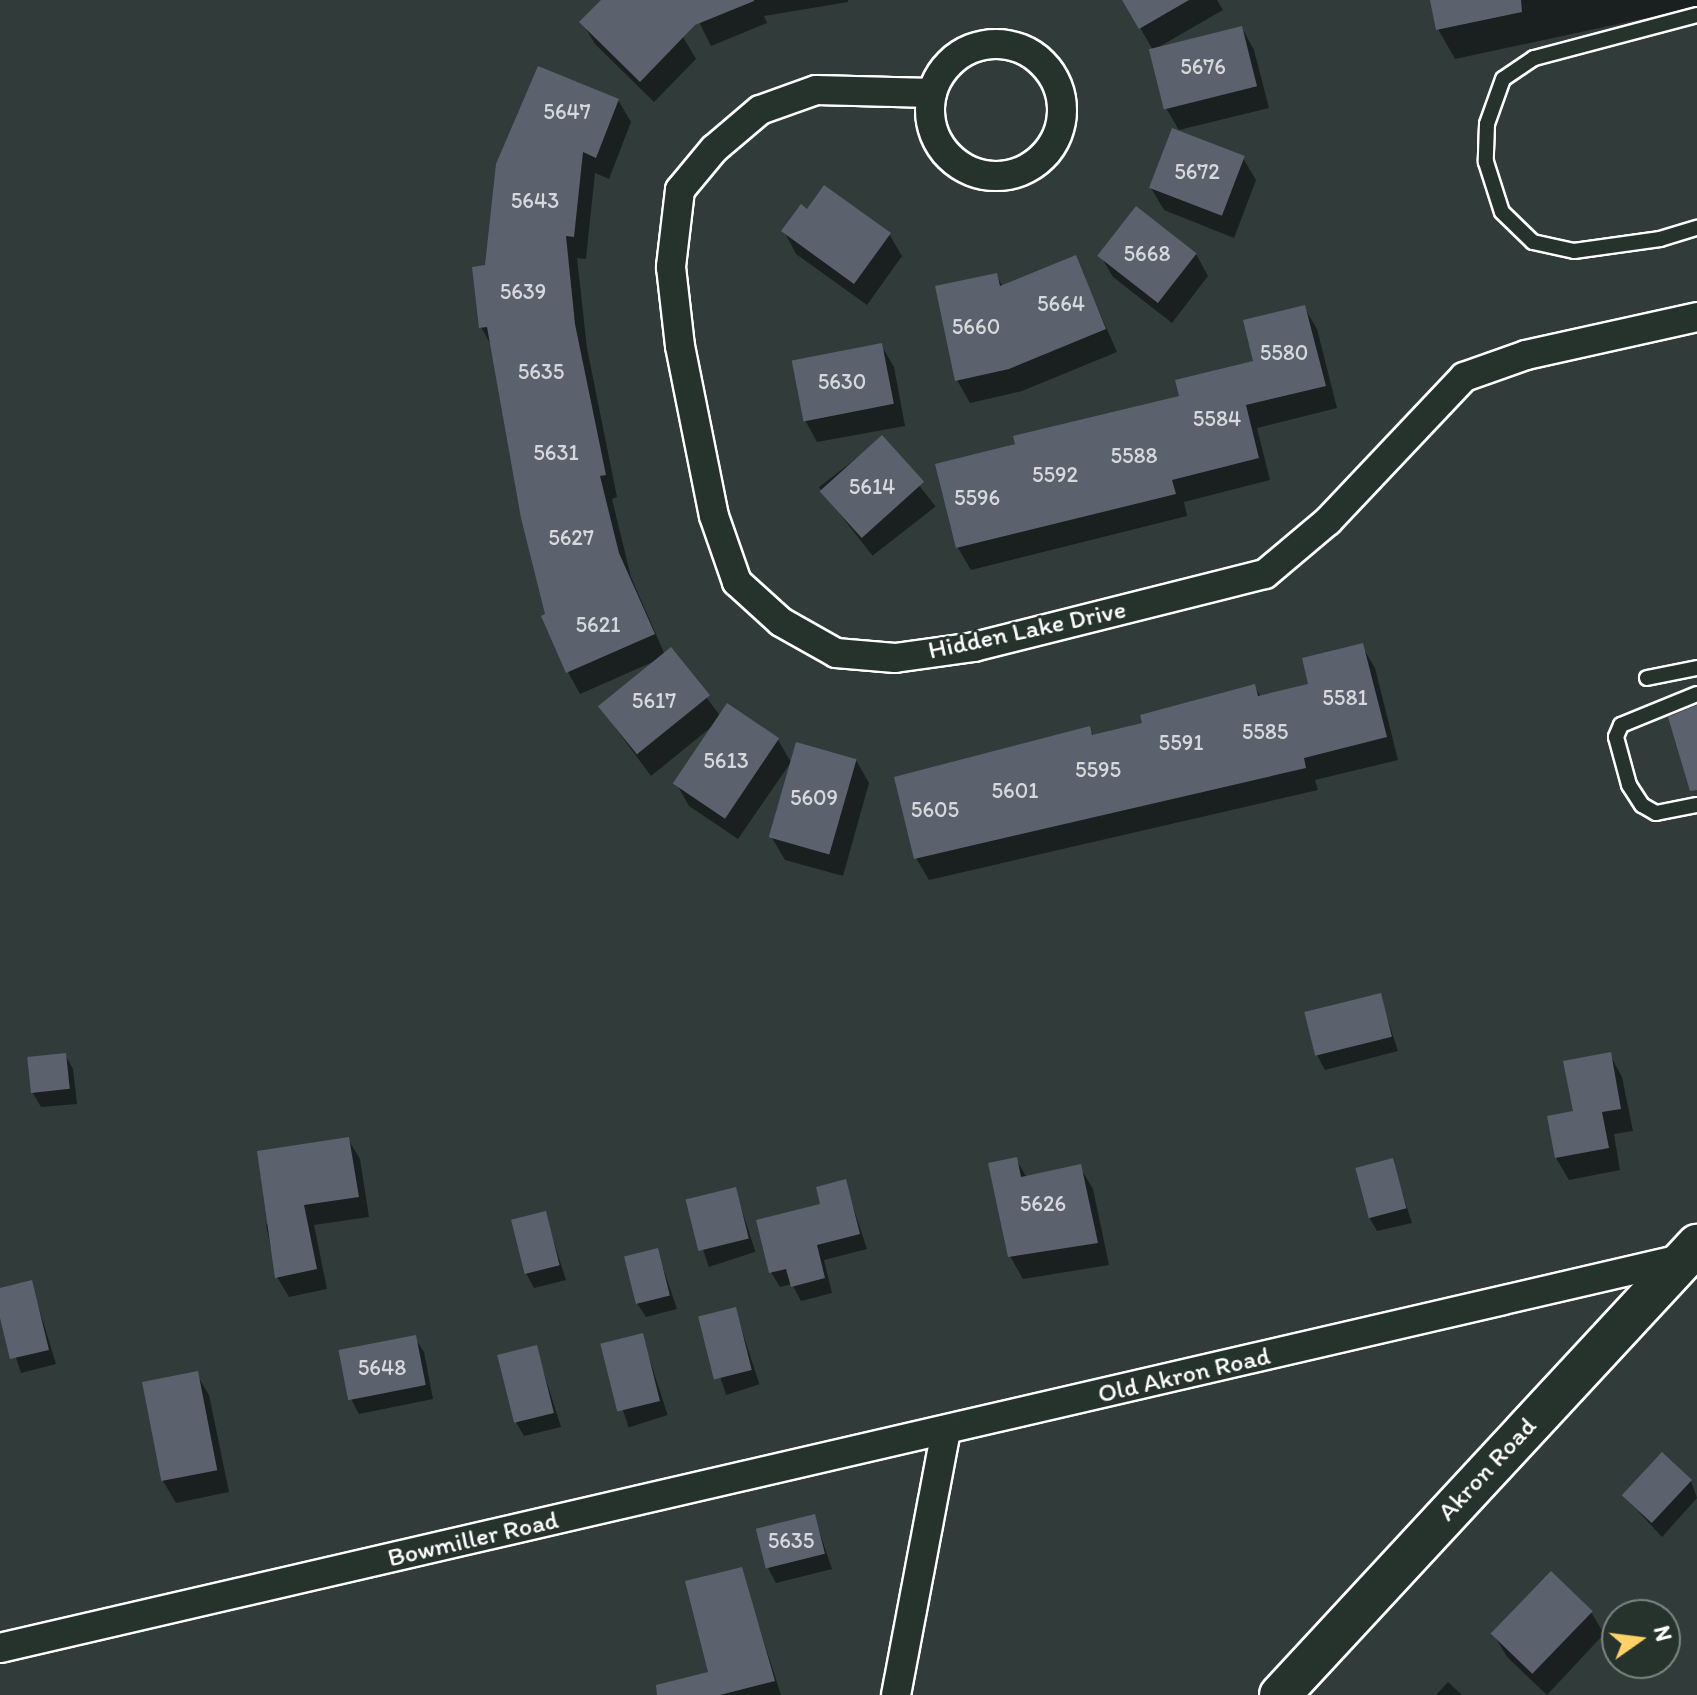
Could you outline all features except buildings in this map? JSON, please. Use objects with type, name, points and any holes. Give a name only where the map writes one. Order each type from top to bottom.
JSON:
[{"type":"main road","name":"Akron Road","points":[[1280,1695],[1691,1251]]},
{"type":"street","points":[[995,43],[1016,46],[1051,71],[1060,91],[1058,134],[1030,167],[986,176],[948,155],[935,137],[932,93],[955,57],[995,43]]},
{"type":"street","name":"Hidden Lake Drive","points":[[932,93],[816,90],[760,110],[714,149],[680,190],[671,267],[680,346],[714,516],[737,582],[781,622],[836,653],[895,658],[974,647],[1265,574],[1328,521],[1464,377],[1526,355],[1697,317]]},
{"type":"street","name":"Old Akron Road","points":[[946,1431],[1691,1251]]},
{"type":"street","points":[[896,1695],[946,1431]]},
{"type":"street","name":"Bowmiller Road","points":[[0,1648],[946,1431]]},
{"type":"lane","points":[[1697,15],[1548,54],[1503,79],[1487,124],[1486,162],[1502,212],[1533,242],[1574,251],[1660,239],[1697,228]]},
{"type":"lane","points":[[1647,678],[1697,668]]},
{"type":"lane","points":[[1697,694],[1621,725],[1616,737],[1629,785],[1642,805],[1656,813],[1697,805]]}]
